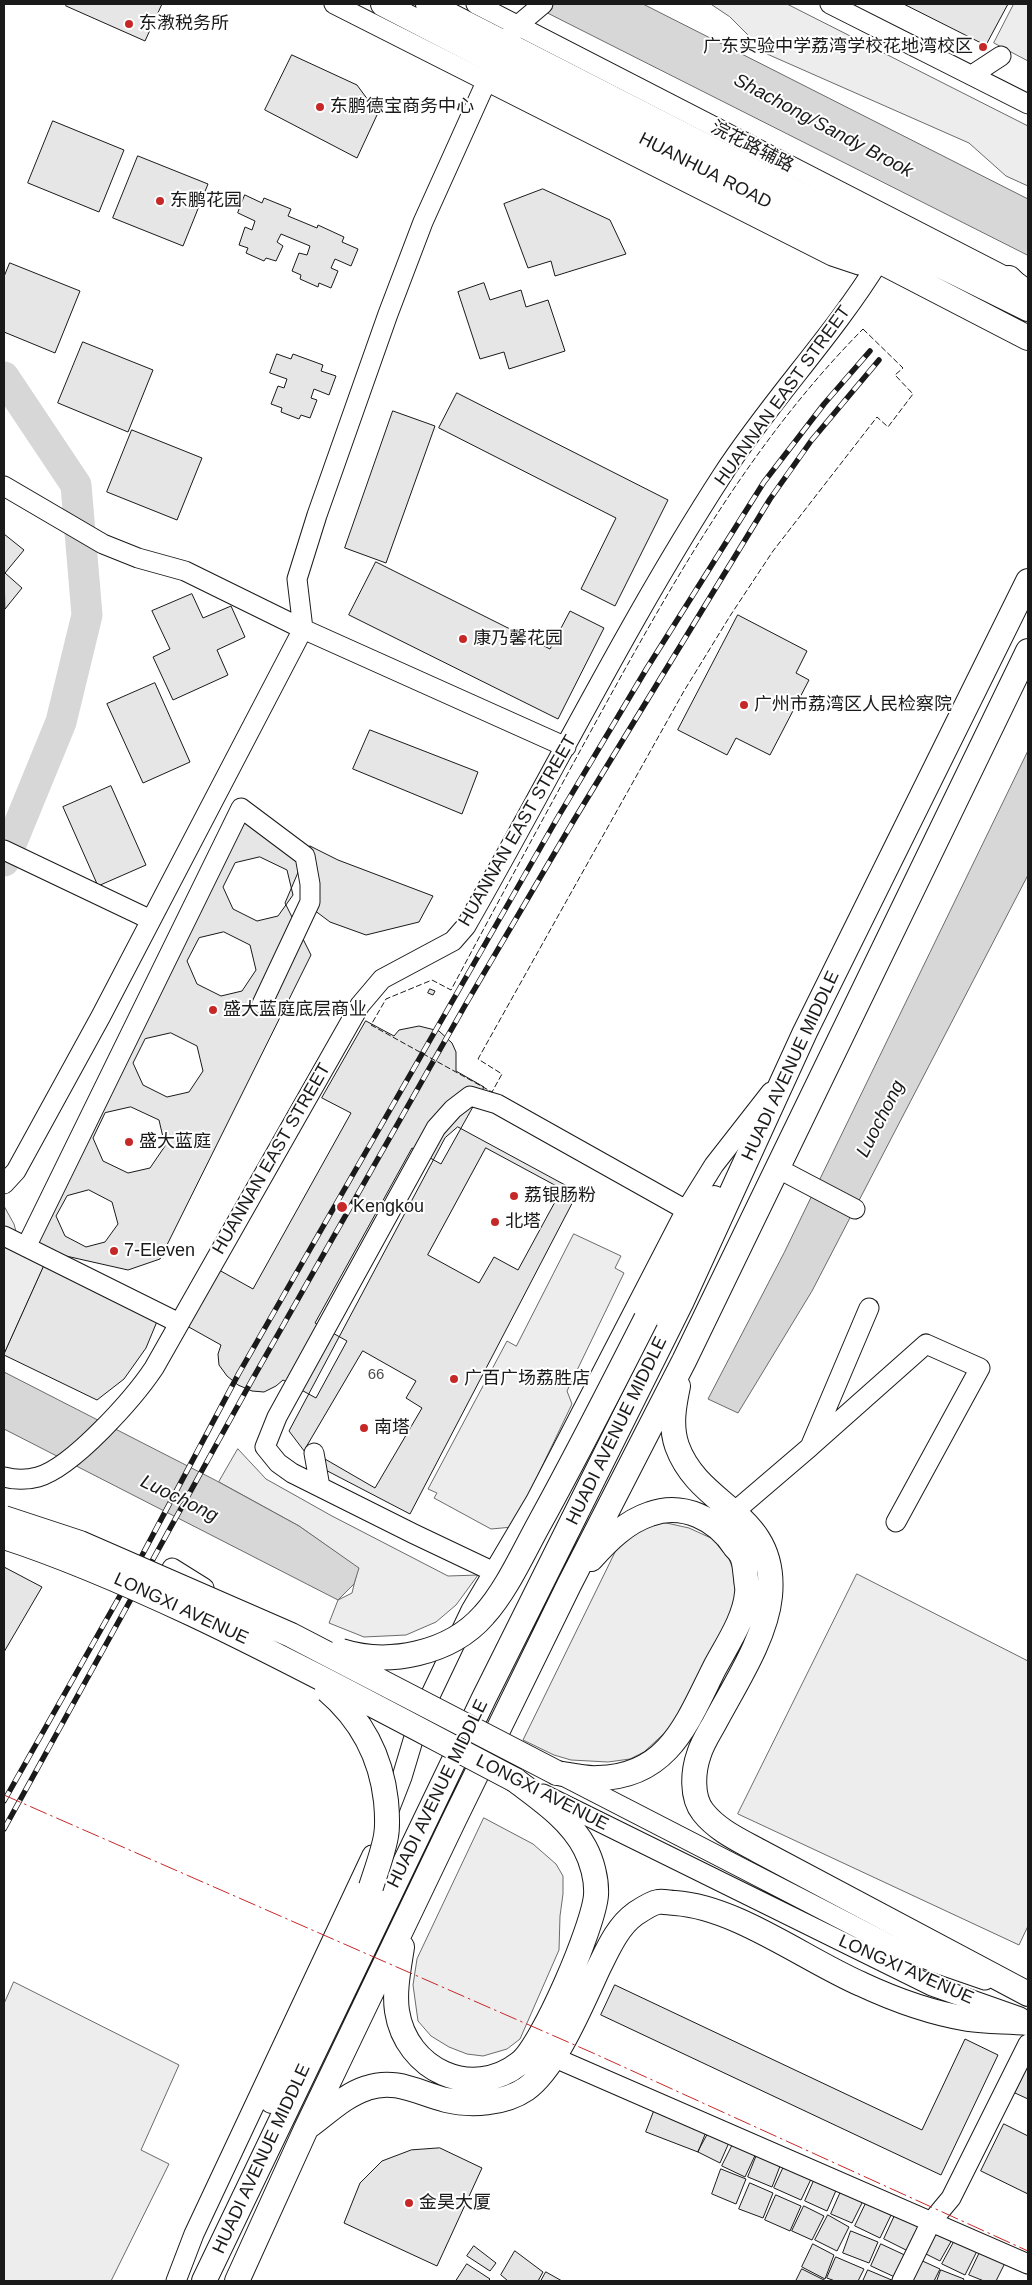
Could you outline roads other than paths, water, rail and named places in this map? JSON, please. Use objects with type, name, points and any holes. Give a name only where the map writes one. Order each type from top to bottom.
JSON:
[{"type":"main road","name":"HUANHUA ROAD","points":[[382,4],[502,52]]},
{"type":"main road","name":"HUANHUA ROAD","points":[[428,4],[502,52],[525,76],[1018,332]]},
{"type":"main road","name":"HUANHUA ROAD","points":[[525,76],[894,242],[1018,290],[1028,309]]},
{"type":"main road","points":[[1018,290],[1028,301]]},
{"type":"main road","points":[[1018,332],[1028,350]]},
{"type":"main road","name":"HUADI AVENUE MIDDLE","points":[[204,2281],[472,1724],[681,1303],[806,1032],[1028,581]]},
{"type":"main road","name":"HUADI AVENUE MIDDLE","points":[[237,2281],[306,2129],[569,1585],[684,1361],[1028,651]]},
{"type":"main road","points":[[292,1635],[353,1654],[378,1658],[411,1655],[436,1647],[460,1635],[484,1616],[514,1571],[646,1319],[806,1032]]},
{"type":"main road","points":[[684,1361],[674,1406],[673,1425],[677,1446],[690,1470],[709,1491],[756,1534],[764,1546],[770,1573],[770,1596],[767,1613],[757,1640],[699,1753],[694,1786],[702,1811],[731,1835],[758,1851],[1028,1995]]},
{"type":"main road","points":[[557,1773],[598,1778],[624,1775],[642,1769],[667,1750],[682,1732],[739,1621],[748,1593],[743,1559],[727,1535],[716,1524],[703,1517],[686,1511],[670,1510],[651,1513],[634,1520],[619,1530],[600,1548],[569,1585]]},
{"type":"main road","name":"LONGXI AVENUE","points":[[4,1518],[80,1543],[292,1635],[557,1773]]},
{"type":"main road","name":"LONGXI AVENUE","points":[[4,1537],[56,1554],[106,1574],[281,1656],[515,1780]]},
{"type":"main road","points":[[194,2281],[242,2167],[370,1887],[386,1835],[384,1787],[380,1766],[360,1724],[341,1702],[319,1683],[281,1656]]},
{"type":"main road","points":[[405,1924],[398,1972],[396,2010],[403,2033],[414,2051],[428,2066],[446,2075],[466,2079],[486,2078],[503,2074],[521,2062],[534,2046],[545,2026],[576,1958],[591,1922],[596,1894],[593,1869],[586,1849],[577,1835],[550,1807],[515,1780]]},
{"type":"main road","points":[[306,2129],[344,2099],[368,2088],[382,2085],[403,2085],[446,2100],[472,2103],[506,2098],[526,2089],[544,2070],[552,2057],[577,2013],[607,1950],[620,1931],[634,1915],[657,1902],[691,1904],[722,1913],[861,1984],[922,2007],[968,2019],[1028,2021]]},
{"type":"street","name":"浣花路辅路","points":[[334,4],[502,52],[1018,290]]},
{"type":"street","name":"浣花路辅路","points":[[476,4],[502,52]]},
{"type":"street","points":[[4,1184],[16,1171],[151,920],[303,629],[297,579],[317,515],[388,314],[423,222],[502,52],[543,4]]},
{"type":"street","points":[[830,4],[1028,104]]},
{"type":"street","points":[[972,75],[1001,56]]},
{"type":"street","name":"HUANNAN EAST STREET","points":[[4,1478],[16,1480],[38,1477],[54,1469],[72,1456],[119,1412],[143,1384],[360,1005],[382,979],[452,941],[466,926],[655,587],[724,474],[784,388],[845,313],[879,261]]},
{"type":"street","points":[[4,486],[103,544],[138,558],[185,571],[303,629],[566,747]]},
{"type":"street","points":[[26,1248],[241,808],[305,856],[310,884],[310,902],[262,1004]]},
{"type":"street","points":[[4,850],[151,920]]},
{"type":"street","points":[[176,2281],[194,2234],[371,1857],[402,1777],[420,1717],[471,1610],[536,1500],[686,1210],[714,1165],[775,1087]]},
{"type":"street","points":[[494,1572],[320,1487],[278,1463],[265,1447],[277,1417],[436,1128],[459,1104],[470,1096],[497,1104],[686,1210]]},
{"type":"street","points":[[777,1168],[855,1209]]},
{"type":"street","points":[[4,1236],[178,1324]]},
{"type":"street","points":[[810,1447],[869,1308]]},
{"type":"street","points":[[727,1535],[734,1512],[926,1344],[980,1368],[896,1522]]},
{"type":"street","points":[[314,1452],[320,1487]]},
{"type":"street","points":[[172,1568],[420,1717]]},
{"type":"street","name":"LONGXI AVENUE","points":[[557,1773],[893,1946],[1028,1995]]},
{"type":"street","name":"LONGXI AVENUE","points":[[515,1780],[932,1986],[1028,2021]]},
{"type":"street","points":[[902,2281],[931,2222],[952,2198],[1028,2044]]},
{"type":"street","points":[[552,2057],[1028,2264]]},
{"type":"water","name":"Shachong/Sandy Brook","points":[[530,4],[643,4],[1028,199],[1028,255]]},
{"type":"water","name":"Luochong","points":[[1028,751],[1028,875],[812,1291],[738,1413],[708,1399],[784,1253]]},
{"type":"water","name":"Luochong","points":[[4,1372],[215,1480],[299,1526],[359,1568],[354,1584],[338,1600],[4,1429]]},
{"type":"waterway","points":[[4,377],[76,485],[87,615],[61,722],[4,861]]},
{"type":"railway","points":[[4,1801],[130,1578],[239,1373],[558,817],[647,668],[764,482],[824,404],[870,351]]},
{"type":"railway","points":[[4,1829],[252,1380],[467,1002],[574,820],[770,499],[811,441],[879,360]]},
{"type":"place","name":"东漖税务所","points":[[129,24]]},
{"type":"place","name":"广东实验中学荔湾学校花地湾校区","points":[[983,47]]},
{"type":"place","name":"东鹏德宝商务中心","points":[[320,107]]},
{"type":"place","name":"东鹏花园","points":[[160,201]]},
{"type":"place","name":"康乃馨花园","points":[[463,639]]},
{"type":"place","name":"广州市荔湾区人民检察院","points":[[744,705]]},
{"type":"place","name":"盛大蓝庭底层商业","points":[[213,1010]]},
{"type":"place","name":"盛大蓝庭","points":[[129,1142]]},
{"type":"place","name":"荔银肠粉","points":[[514,1196]]},
{"type":"place","name":"Kengkou","points":[[342,1207]]},
{"type":"place","name":"北塔","points":[[495,1222]]},
{"type":"place","name":"7-Eleven","points":[[114,1251]]},
{"type":"place","name":"广百广场荔胜店","points":[[454,1379]]},
{"type":"place","name":"南塔","points":[[364,1428]]},
{"type":"place","name":"金昊大厦","points":[[409,2203]]}]
